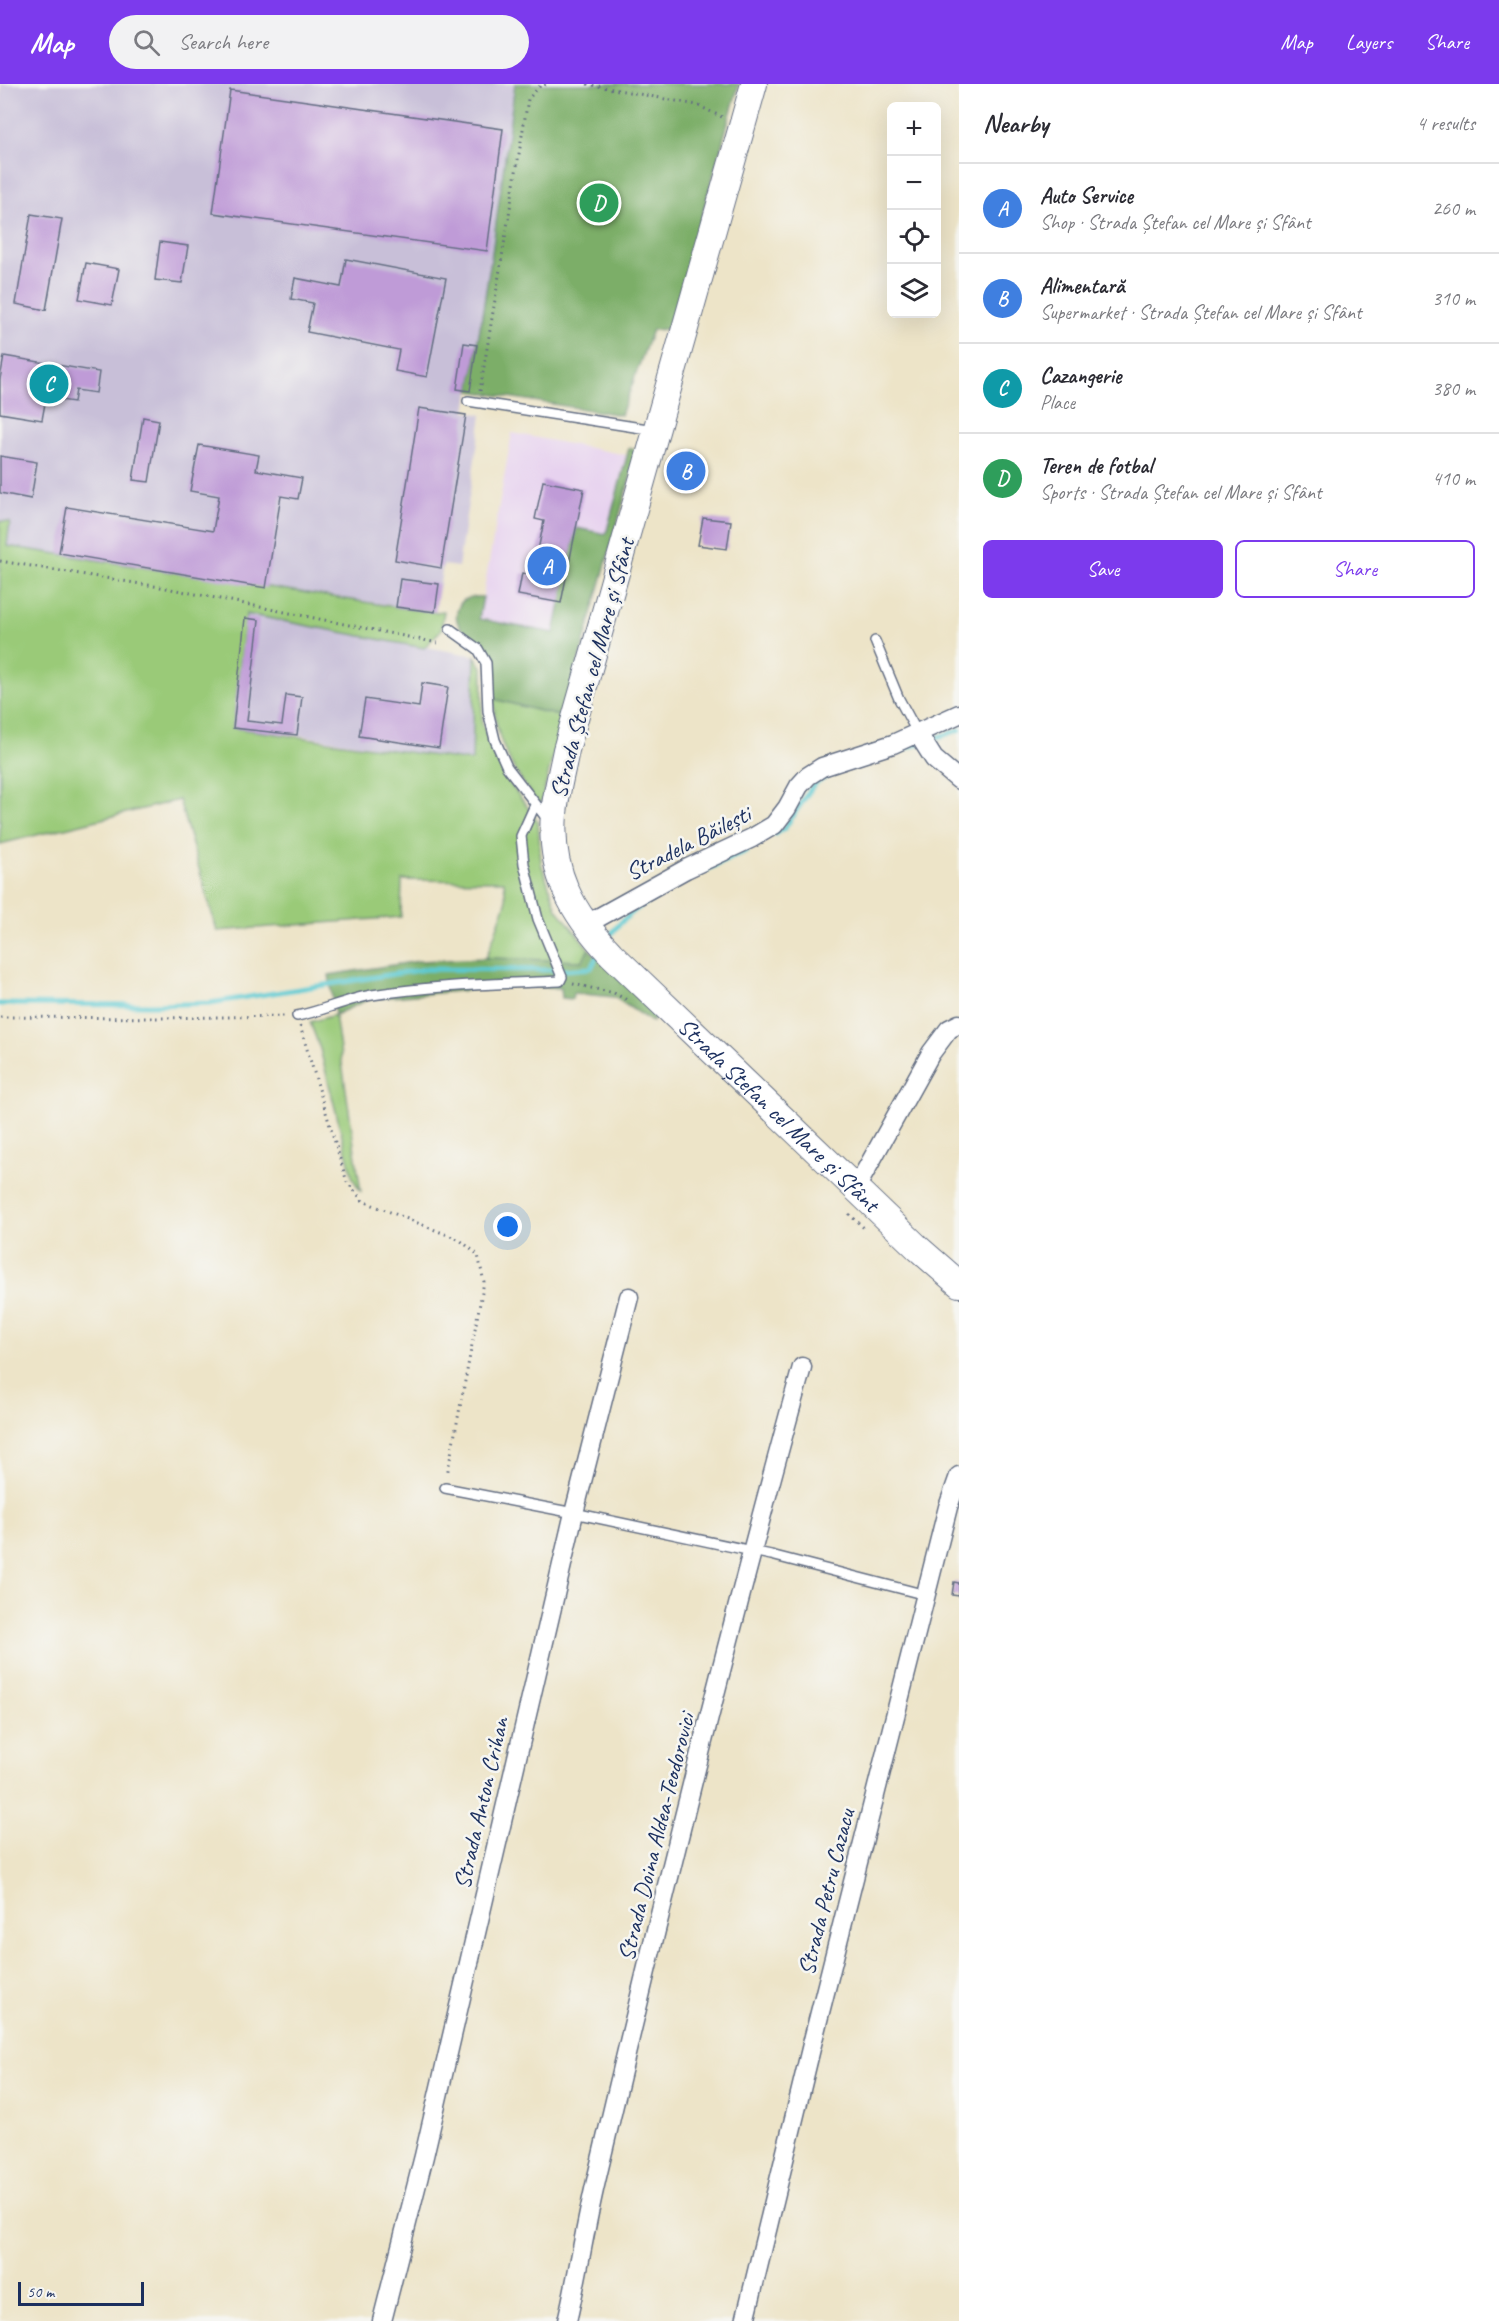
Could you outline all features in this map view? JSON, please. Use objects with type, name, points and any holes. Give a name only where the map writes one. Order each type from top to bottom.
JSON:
[{"type":"main road","name":"Strada Ștefan cel Mare și Sfânt","points":[[754,84],[566,750],[554,812],[555,856],[567,894],[590,930],[611,954],[920,1250],[959,1284]]},
{"type":"street","name":"Stradela Băilești","points":[[590,930],[686,868],[752,838],[774,825],[799,786],[808,776],[822,767],[893,744],[959,714]]},
{"type":"street","points":[[917,732],[940,766],[959,780]]},
{"type":"street","points":[[856,1188],[931,1053],[944,1035],[959,1024]]},
{"type":"street","name":"Strada Anton Crihan","points":[[382,2321],[424,2156],[574,1513],[628,1297]]},
{"type":"street","name":"Strada Doina Aldea-Teodorovici","points":[[567,2321],[595,2184],[751,1552],[802,1367]]},
{"type":"street","name":"Strada Petru Cazacu","points":[[745,2321],[814,2036],[948,1507],[959,1476]]},
{"type":"lane","points":[[468,401],[657,430]]},
{"type":"lane","points":[[450,629],[478,649],[486,663],[488,711],[495,740],[507,767],[554,827]]},
{"type":"lane","points":[[875,641],[899,699],[917,732]]},
{"type":"lane","name":"Strada Ștefan cel Mare și Sfânt","points":[[297,1016],[320,1012],[369,996],[431,987],[560,981],[562,977],[538,919],[524,864],[521,836],[535,805]]},
{"type":"lane","points":[[445,1488],[771,1555],[926,1595]]},
{"type":"path","points":[[478,403],[528,99],[540,86],[549,84]]},
{"type":"path","points":[[587,84],[697,105],[742,127]]},
{"type":"path","points":[[0,561],[166,588],[438,643]]},
{"type":"path","points":[[0,1017],[297,1016],[347,1182],[363,1201],[460,1240],[478,1255],[484,1282],[445,1488]]},
{"type":"shaded area","points":[[1,84],[515,84],[492,253],[466,411],[482,415],[458,567],[443,565],[435,612],[7,546],[0,521]]},
{"type":"shaded area","points":[[512,433],[626,455],[606,534],[576,528],[554,633],[479,618]]},
{"type":"shaded area","points":[[246,614],[475,656],[472,761],[297,735],[233,728]]},
{"type":"green space","points":[[515,84],[739,84],[670,329],[652,330],[621,415],[470,391]]},
{"type":"green space","points":[[629,448],[636,449],[635,460],[563,717],[494,699],[490,660],[485,649],[459,626],[457,614],[459,606],[466,598],[483,597],[479,619],[554,633],[576,528],[606,534]]},
{"type":"green space","points":[[0,521],[10,522],[7,546],[396,607],[444,611],[441,630],[424,648],[246,614],[233,728],[472,761],[475,656],[483,669],[482,723],[494,756],[514,789],[538,821],[541,863],[557,909],[589,949],[582,961],[486,958],[506,903],[504,881],[402,880],[401,917],[217,931],[179,800],[0,844]]},
{"type":"green space","points":[[494,699],[563,717],[541,803],[535,800],[506,753],[497,728]]},
{"type":"green space","points":[[589,949],[615,972],[655,1014],[652,1022],[614,997],[573,993],[572,999],[562,998],[561,988],[515,986],[369,999],[335,1015],[329,975],[419,961],[486,958],[582,961]]},
{"type":"green space","points":[[335,1015],[361,1192],[353,1179],[320,1049],[310,1022]]},
{"type":"building","points":[[230,90],[503,129],[487,251],[213,213]]},
{"type":"building","points":[[31,214],[62,219],[46,310],[16,304]]},
{"type":"building","points":[[160,242],[188,246],[182,283],[155,280]]},
{"type":"building","points":[[346,259],[446,278],[427,377],[395,371],[399,350],[307,332],[313,303],[291,299],[295,278],[341,287]]},
{"type":"building","points":[[86,263],[119,269],[112,305],[79,299]]},
{"type":"building","points":[[464,343],[477,345],[470,391],[457,389]]},
{"type":"building","points":[[4,356],[99,372],[96,393],[76,390],[74,402],[46,398],[42,420],[0,413],[0,379]]},
{"type":"building","points":[[419,408],[466,415],[441,568],[395,560]]},
{"type":"building","points":[[143,417],[159,420],[149,482],[133,480]]},
{"type":"building","points":[[199,445],[259,455],[256,470],[302,478],[298,499],[281,496],[266,588],[59,553],[67,507],[213,531],[219,496],[190,491]]},
{"type":"building","points":[[0,456],[37,462],[31,499],[0,493]]},
{"type":"building","points":[[680,460],[698,465],[693,481],[675,476]]},
{"type":"building","points":[[543,481],[584,489],[561,603],[518,595],[522,573],[533,575],[544,521],[535,519]]},
{"type":"building","points":[[703,518],[731,521],[727,549],[698,545]]},
{"type":"building","points":[[400,579],[439,584],[435,612],[396,607]]},
{"type":"building","points":[[245,618],[259,620],[247,721],[282,725],[286,695],[302,697],[297,735],[233,728]]},
{"type":"building","points":[[422,683],[448,687],[439,748],[359,736],[365,699],[419,707]]},
{"type":"building","points":[[954,1582],[959,1583],[959,1596],[952,1595]]},
{"type":"waterway","points":[[901,750],[959,730]]},
{"type":"waterway","points":[[775,834],[784,829],[814,784],[835,771]]},
{"type":"waterway","points":[[607,940],[633,912],[650,900],[690,877],[746,851]]},
{"type":"waterway","points":[[0,1004],[210,1003],[426,969],[564,970],[591,968],[599,953]]},
{"type":"place","name":"Teren de fotbal","points":[[599,203]]},
{"type":"place","name":"Cazangerie","points":[[49,384]]},
{"type":"place","name":"Alimentară","points":[[686,471]]},
{"type":"place","name":"Auto Service","points":[[547,566]]}]
